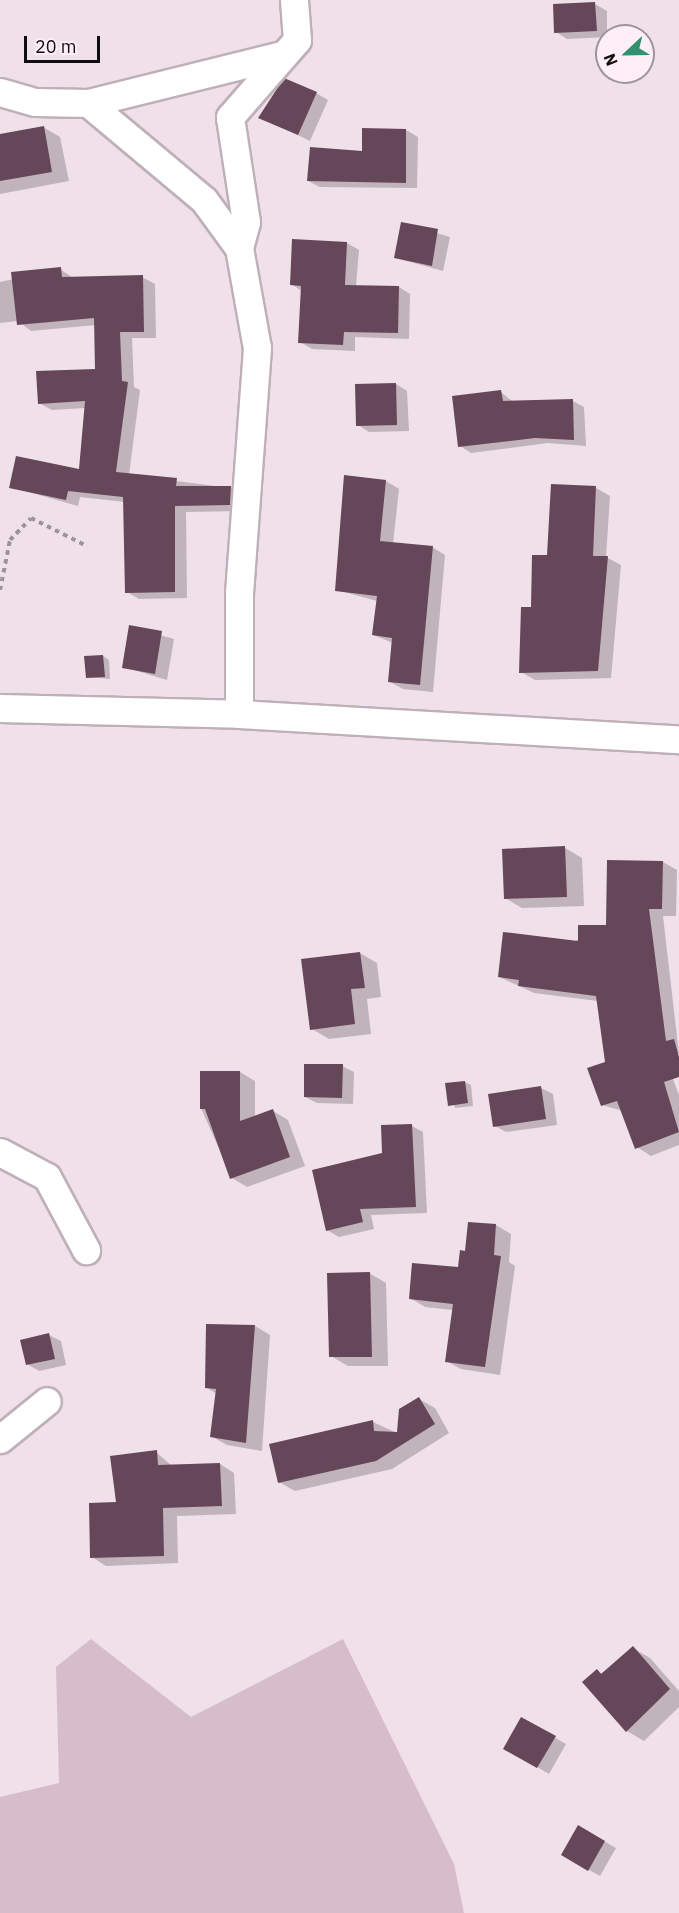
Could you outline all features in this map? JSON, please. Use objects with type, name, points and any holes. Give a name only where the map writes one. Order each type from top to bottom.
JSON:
[{"type":"street","points":[[239,714],[238,592],[257,348],[239,248],[246,222],[230,117],[297,40],[294,0]]},
{"type":"street","points":[[0,92],[35,102],[88,103],[282,55]]},
{"type":"street","points":[[88,103],[204,200],[239,248]]},
{"type":"street","points":[[0,708],[239,714],[679,739]]},
{"type":"street","points":[[0,1152],[47,1177],[86,1250]]},
{"type":"street","points":[[0,1439],[47,1401]]},
{"type":"path","points":[[0,590],[10,540],[31,518],[87,546]]},
{"type":"shaded area","points":[[91,1639],[191,1717],[343,1639],[454,1864],[464,1913],[0,1913],[0,1797],[59,1783],[56,1667]]},
{"type":"building","points":[[595,2],[595,31],[554,33],[553,4]]},
{"type":"building","points":[[284,78],[317,92],[298,135],[258,118]]},
{"type":"building","points":[[44,126],[52,172],[0,181],[0,134]]},
{"type":"building","points":[[362,128],[406,129],[406,183],[307,181],[310,147],[362,151]]},
{"type":"building","points":[[401,222],[438,229],[432,266],[394,258]]},
{"type":"building","points":[[292,239],[347,242],[345,285],[399,286],[398,333],[344,332],[343,345],[298,343],[301,286],[290,285]]},
{"type":"building","points":[[61,267],[62,277],[143,275],[144,332],[120,332],[122,381],[128,382],[116,472],[177,478],[176,486],[231,486],[230,505],[175,506],[175,592],[125,593],[123,497],[68,491],[66,500],[9,488],[16,456],[79,469],[85,401],[38,404],[36,371],[95,369],[94,318],[17,325],[11,272]]},
{"type":"building","points":[[396,383],[397,425],[356,426],[355,384]]},
{"type":"building","points":[[501,390],[503,401],[573,399],[574,440],[535,438],[458,447],[452,396]]},
{"type":"building","points":[[344,475],[386,480],[380,541],[433,546],[420,685],[388,682],[392,638],[372,635],[377,596],[335,591]]},
{"type":"building","points":[[551,484],[596,486],[593,556],[608,556],[598,671],[519,673],[521,607],[531,607],[532,555],[547,555]]},
{"type":"building","points":[[129,625],[162,631],[155,674],[122,668]]},
{"type":"building","points":[[103,655],[105,677],[86,678],[84,656]]},
{"type":"building","points":[[565,846],[567,897],[504,899],[502,849]]},
{"type":"building","points":[[607,860],[663,861],[662,909],[649,909],[666,1041],[674,1039],[679,1057],[679,1077],[664,1082],[679,1132],[635,1149],[617,1101],[601,1106],[587,1068],[605,1062],[596,996],[518,986],[519,980],[498,977],[503,932],[578,941],[578,925],[606,925]]},
{"type":"building","points":[[360,952],[365,988],[351,989],[355,1024],[310,1030],[301,959]]},
{"type":"building","points":[[304,1064],[343,1064],[342,1098],[304,1097]]},
{"type":"building","points":[[200,1071],[240,1071],[240,1121],[273,1109],[290,1157],[230,1179],[205,1109],[200,1109]]},
{"type":"building","points":[[465,1081],[468,1103],[448,1106],[445,1083]]},
{"type":"building","points":[[541,1086],[546,1119],[493,1127],[488,1094]]},
{"type":"building","points":[[412,1124],[416,1207],[360,1209],[363,1222],[326,1231],[312,1170],[382,1153],[381,1125]]},
{"type":"building","points":[[468,1222],[496,1224],[494,1255],[501,1256],[485,1367],[445,1362],[453,1304],[409,1299],[412,1263],[458,1267],[460,1250],[465,1251]]},
{"type":"building","points":[[370,1272],[372,1357],[329,1357],[327,1273]]},
{"type":"building","points":[[206,1324],[255,1325],[246,1443],[210,1437],[216,1389],[205,1388]]},
{"type":"building","points":[[49,1333],[55,1359],[26,1365],[20,1340]]},
{"type":"building","points":[[419,1397],[435,1424],[376,1461],[278,1483],[269,1444],[373,1420],[374,1431],[397,1432],[399,1409]]},
{"type":"building","points":[[157,1450],[158,1465],[220,1463],[222,1506],[163,1508],[164,1556],[90,1558],[89,1503],[116,1502],[110,1456]]},
{"type":"building","points":[[633,1646],[670,1689],[626,1732],[582,1682],[597,1669],[601,1674]]},
{"type":"building","points":[[521,1717],[556,1736],[537,1768],[503,1749]]},
{"type":"building","points":[[578,1825],[605,1841],[588,1871],[561,1855]]}]
